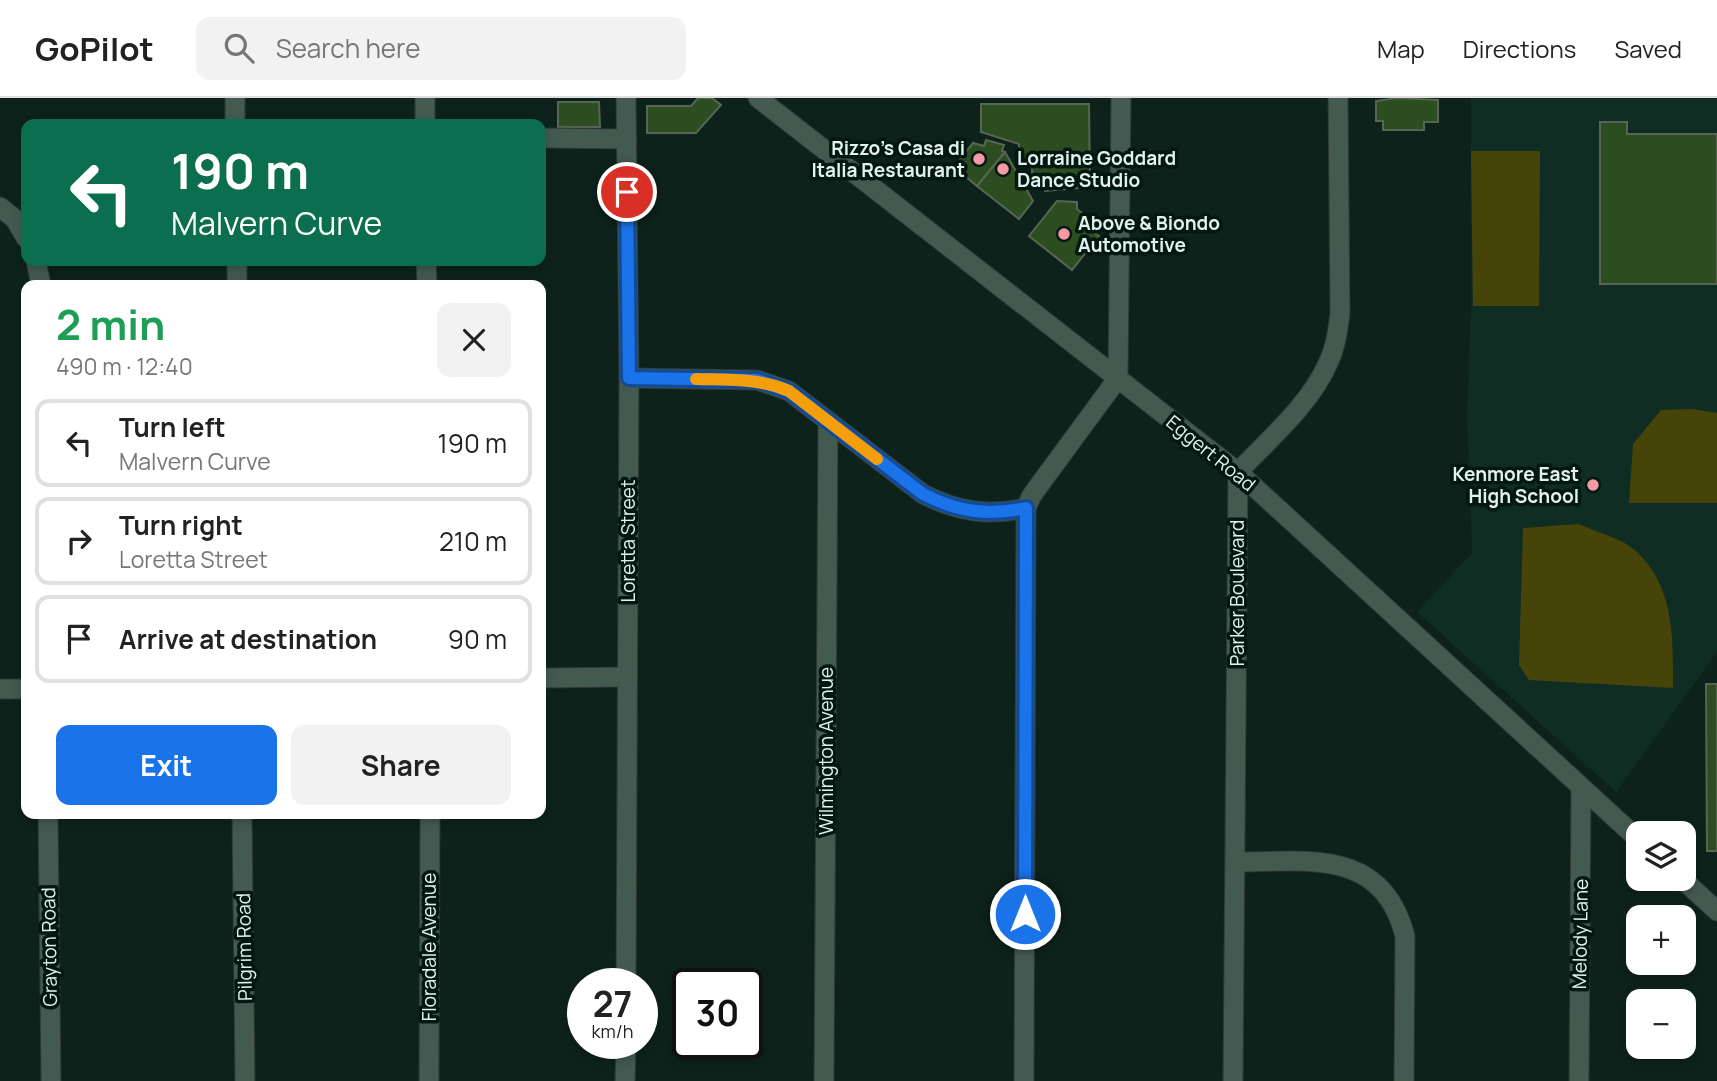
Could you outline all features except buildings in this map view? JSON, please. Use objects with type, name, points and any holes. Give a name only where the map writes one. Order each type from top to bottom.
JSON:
[{"type":"street","points":[[235,98],[235,119]]},
{"type":"street","points":[[425,98],[425,119]]},
{"type":"street","name":"Loretta Street","points":[[626,98],[629,378],[626,968]]},
{"type":"street","name":"Eggert Road","points":[[758,98],[1238,472],[1626,828]]},
{"type":"street","points":[[1024,1081],[1026,508],[1032,495],[1118,378],[1121,98]]},
{"type":"street","points":[[1238,472],[1317,383],[1329,361],[1336,338],[1340,313],[1338,98]]},
{"type":"street","points":[[546,138],[627,139]]},
{"type":"street","points":[[0,207],[15,219],[21,229]]},
{"type":"street","points":[[629,378],[757,380],[789,391],[923,494],[942,504],[984,513],[1026,508]]},
{"type":"street","name":"Wilmington Avenue","points":[[824,1081],[828,422]]},
{"type":"street","name":"Parker Boulevard","points":[[1233,1081],[1238,472]]},
{"type":"street","points":[[546,678],[627,677]]},
{"type":"street","points":[[0,689],[21,689]]},
{"type":"street","name":"Melody Lane","points":[[1579,1081],[1581,787]]},
{"type":"street","name":"Grayton Road","points":[[48,819],[51,1081]]},
{"type":"street","name":"Pilgrim Road","points":[[242,819],[245,1081]]},
{"type":"street","name":"Floradale Avenue","points":[[429,1081],[430,819]]},
{"type":"street","points":[[1235,862],[1341,864],[1371,879],[1384,891],[1400,919],[1405,936],[1404,1081]]},
{"type":"street","points":[[1695,891],[1717,911]]},
{"type":"street","points":[[625,1059],[625,1081]]},
{"type":"shaded area","name":"Kenmore East High School","points":[[1471,98],[1717,98],[1717,652],[1616,792],[1417,612],[1472,553],[1467,417],[1471,306]]},
{"type":"shaded area","points":[[1471,151],[1540,151],[1539,306],[1473,306]]},
{"type":"shaded area","points":[[1692,409],[1717,413],[1717,503],[1629,503],[1633,444],[1661,410]]},
{"type":"shaded area","points":[[1579,524],[1631,547],[1649,566],[1659,582],[1672,633],[1673,688],[1529,680],[1519,665],[1523,528]]},
{"type":"slow traffic","points":[[696,379],[757,380],[789,391],[877,459]]},
{"type":"place","name":"Rizzo's Casa di Italia Restaurant","points":[[979,159]]},
{"type":"place","name":"Lorraine Goddard Dance Studio","points":[[1003,169]]},
{"type":"place","name":"Above & Biondo Automotive","points":[[1064,234]]},
{"type":"place","name":"Kenmore East High School","points":[[1593,485]]},
{"type":"route","points":[[627,192],[629,378],[757,380],[775,385],[789,391],[923,494],[942,504],[984,513],[1026,508],[1025,914]]}]
